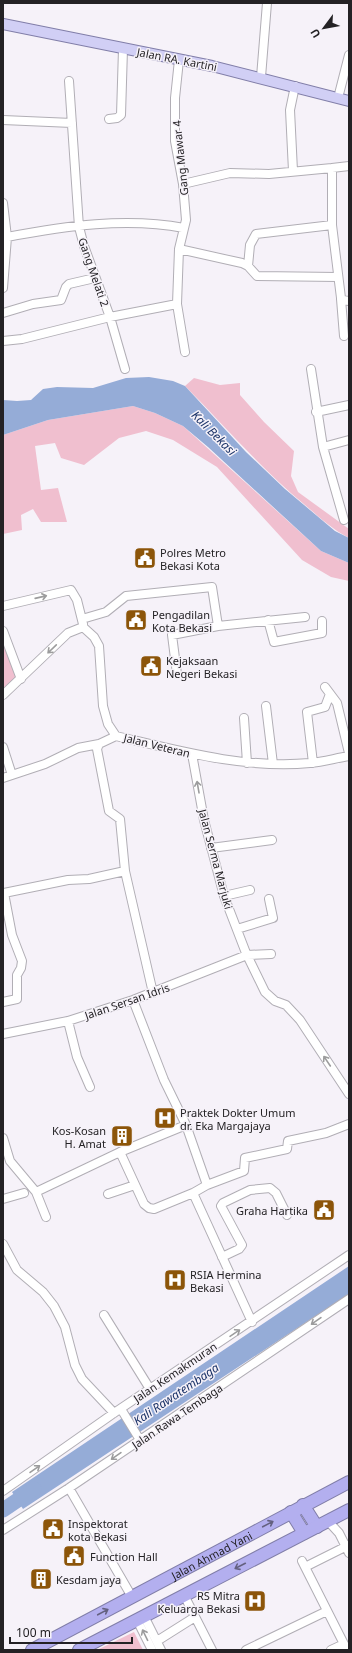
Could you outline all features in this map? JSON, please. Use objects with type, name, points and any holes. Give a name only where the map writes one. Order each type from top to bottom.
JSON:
[{"type":"highway","name":"Jalan Ahmad Yani","points":[[32,1650],[303,1505],[349,1482]]},
{"type":"highway","points":[[303,1505],[317,1526]]},
{"type":"highway","points":[[79,1650],[349,1510]]},
{"type":"highway","points":[[291,1512],[304,1533]]},
{"type":"main road","name":"Jalan RA. Kartini","points":[[3,24],[179,62],[261,77],[349,101]]},
{"type":"street","points":[[261,77],[267,3]]},
{"type":"street","points":[[110,119],[117,118],[121,115],[123,49]]},
{"type":"street","points":[[338,98],[349,54]]},
{"type":"street","name":"Gang Mawar 4","points":[[179,62],[175,98],[175,140],[183,184],[186,220],[179,249],[177,304],[185,352]]},
{"type":"street","name":"Gang Melati 2","points":[[69,81],[79,227],[95,278],[110,318],[125,369]]},
{"type":"street","points":[[293,171],[290,110],[294,86]]},
{"type":"street","points":[[3,120],[72,123]]},
{"type":"street","points":[[183,184],[230,173],[269,174],[349,166]]},
{"type":"street","points":[[332,168],[332,225],[338,277],[345,300],[344,336]]},
{"type":"street","points":[[3,203],[7,237],[3,288]]},
{"type":"street","points":[[7,237],[79,227],[149,223],[184,228]]},
{"type":"street","points":[[248,266],[250,245],[256,234],[332,225]]},
{"type":"street","points":[[179,249],[248,266],[257,276],[338,277]]},
{"type":"street","points":[[3,314],[33,304],[61,300],[63,292],[69,284],[95,278]]},
{"type":"street","points":[[3,341],[22,339],[177,304]]},
{"type":"street","points":[[311,370],[316,412],[323,447],[344,520]]},
{"type":"street","points":[[316,412],[349,405]]},
{"type":"street","points":[[323,447],[349,440]]},
{"type":"street","points":[[3,695],[68,633],[82,623],[106,612],[126,596],[212,587],[218,626]]},
{"type":"street","points":[[3,606],[71,590],[77,600],[82,623]]},
{"type":"street","points":[[177,674],[172,635],[218,626],[305,617]]},
{"type":"street","points":[[268,620],[274,642],[322,633],[322,621]]},
{"type":"street","name":"Jalan Veteran","points":[[82,623],[94,636],[99,646],[103,706],[108,724],[116,736],[192,754],[247,763],[313,763],[349,756]]},
{"type":"street","points":[[3,631],[21,679]]},
{"type":"street","points":[[325,687],[339,710],[349,753]]},
{"type":"street","points":[[313,763],[307,712],[325,707],[330,694]]},
{"type":"street","points":[[266,706],[273,764]]},
{"type":"street","points":[[244,718],[247,763]]},
{"type":"street","points":[[3,778],[46,764],[78,748],[100,744],[116,736]]},
{"type":"street","points":[[100,744],[97,749],[107,805],[109,811],[120,819],[125,871],[153,993]]},
{"type":"street","points":[[3,747],[12,775]]},
{"type":"street","name":"Jalan Serma Marjuki","points":[[192,754],[204,820],[224,896],[247,955],[265,992],[275,1001],[286,1005],[300,1020],[349,1094]]},
{"type":"street","points":[[211,848],[272,840]]},
{"type":"street","points":[[3,1002],[17,999],[17,975],[22,965],[20,954],[12,935],[3,893],[68,880],[89,879],[125,871]]},
{"type":"street","points":[[224,896],[250,890]]},
{"type":"street","points":[[237,929],[273,918],[269,899]]},
{"type":"street","name":"Jalan Sersan Idris","points":[[3,1034],[68,1021],[153,993],[247,955],[271,954]]},
{"type":"street","points":[[133,1000],[164,1080],[186,1125],[207,1185]]},
{"type":"street","points":[[68,1021],[77,1057],[90,1086]]},
{"type":"street","points":[[120,1152],[144,1204],[149,1208],[154,1209],[193,1193],[207,1185],[244,1171],[246,1158],[287,1149],[288,1141],[326,1133],[349,1124]]},
{"type":"street","points":[[36,1192],[120,1152],[186,1125]]},
{"type":"street","points":[[3,1138],[10,1161],[36,1192],[46,1217]]},
{"type":"street","points":[[108,1194],[135,1184]]},
{"type":"street","points":[[222,1257],[239,1249],[242,1245],[224,1214],[221,1206],[223,1203],[250,1190],[270,1188],[276,1194],[287,1215]]},
{"type":"street","points":[[3,1199],[24,1193]]},
{"type":"street","points":[[193,1193],[252,1322]]},
{"type":"street","points":[[4,1249],[21,1275],[43,1292],[54,1306],[65,1327],[75,1365],[82,1379],[119,1412],[139,1438]]},
{"type":"street","name":"Jalan Kemakmuran","points":[[3,1491],[119,1412],[150,1389],[349,1256]]},
{"type":"street","name":"Jalan Rawa Tembaga","points":[[3,1530],[69,1488],[139,1438],[349,1299]]},
{"type":"street","points":[[104,1315],[150,1389]]},
{"type":"street","points":[[69,1488],[132,1597]]},
{"type":"street","points":[[328,1521],[339,1533],[348,1548],[304,1564],[346,1647],[331,1650]]},
{"type":"street","points":[[184,1596],[212,1650]]},
{"type":"street","points":[[246,1650],[327,1611]]},
{"type":"street","points":[[157,1641],[195,1617]]},
{"type":"street","points":[[141,1618],[157,1641],[161,1650]]},
{"type":"street","points":[[141,1618],[152,1650]]},
{"type":"shaded area","points":[[194,378],[220,385],[240,383],[240,395],[264,422],[294,451],[291,476],[298,492],[349,529],[349,538],[326,523],[273,477],[185,386]]},
{"type":"shaded area","points":[[133,406],[155,413],[183,426],[321,551],[349,563],[349,581],[331,577],[302,560],[217,467],[173,440],[146,431],[119,438],[84,465],[61,458],[55,443],[35,446],[41,490],[58,488],[67,522],[41,522],[33,509],[21,515],[22,530],[3,534],[3,435],[48,420]]},
{"type":"shaded area","points":[[3,631],[21,679],[3,695]]},
{"type":"shaded area","points":[[134,1632],[143,1650],[97,1650]]},
{"type":"water","name":"Kali Bekasi","points":[[149,377],[173,381],[185,386],[246,452],[285,489],[335,531],[349,538],[349,563],[321,551],[208,447],[183,426],[155,413],[133,406],[48,420],[3,435],[3,400],[31,400],[43,389],[57,387],[93,388],[126,378]]},
{"type":"water","points":[[349,1266],[349,1294],[23,1509],[12,1492]]},
{"type":"waterway","name":"Kali Rawatembaga","points":[[3,1510],[34,1489]]},
{"type":"place","name":"Polres Metro Bekasi Kota","points":[[145,558]]},
{"type":"place","name":"Pengadilan Kota Bekasi","points":[[136,620]]},
{"type":"place","name":"Kejaksaan Negeri Bekasi","points":[[151,666]]},
{"type":"place","name":"Praktek Dokter Umum dr. Eka Margajaya","points":[[165,1118]]},
{"type":"place","name":"Kos-Kosan H. Amat","points":[[122,1136]]},
{"type":"place","name":"Graha Hartika","points":[[324,1210]]},
{"type":"place","name":"RSIA Hermina Bekasi","points":[[175,1280]]},
{"type":"place","name":"Inspektorat kota Bekasi","points":[[53,1529]]},
{"type":"place","name":"Function Hall","points":[[74,1556]]},
{"type":"place","name":"Kesdam jaya","points":[[41,1579]]},
{"type":"place","name":"RS Mitra Keluarga Bekasi","points":[[255,1601]]}]
